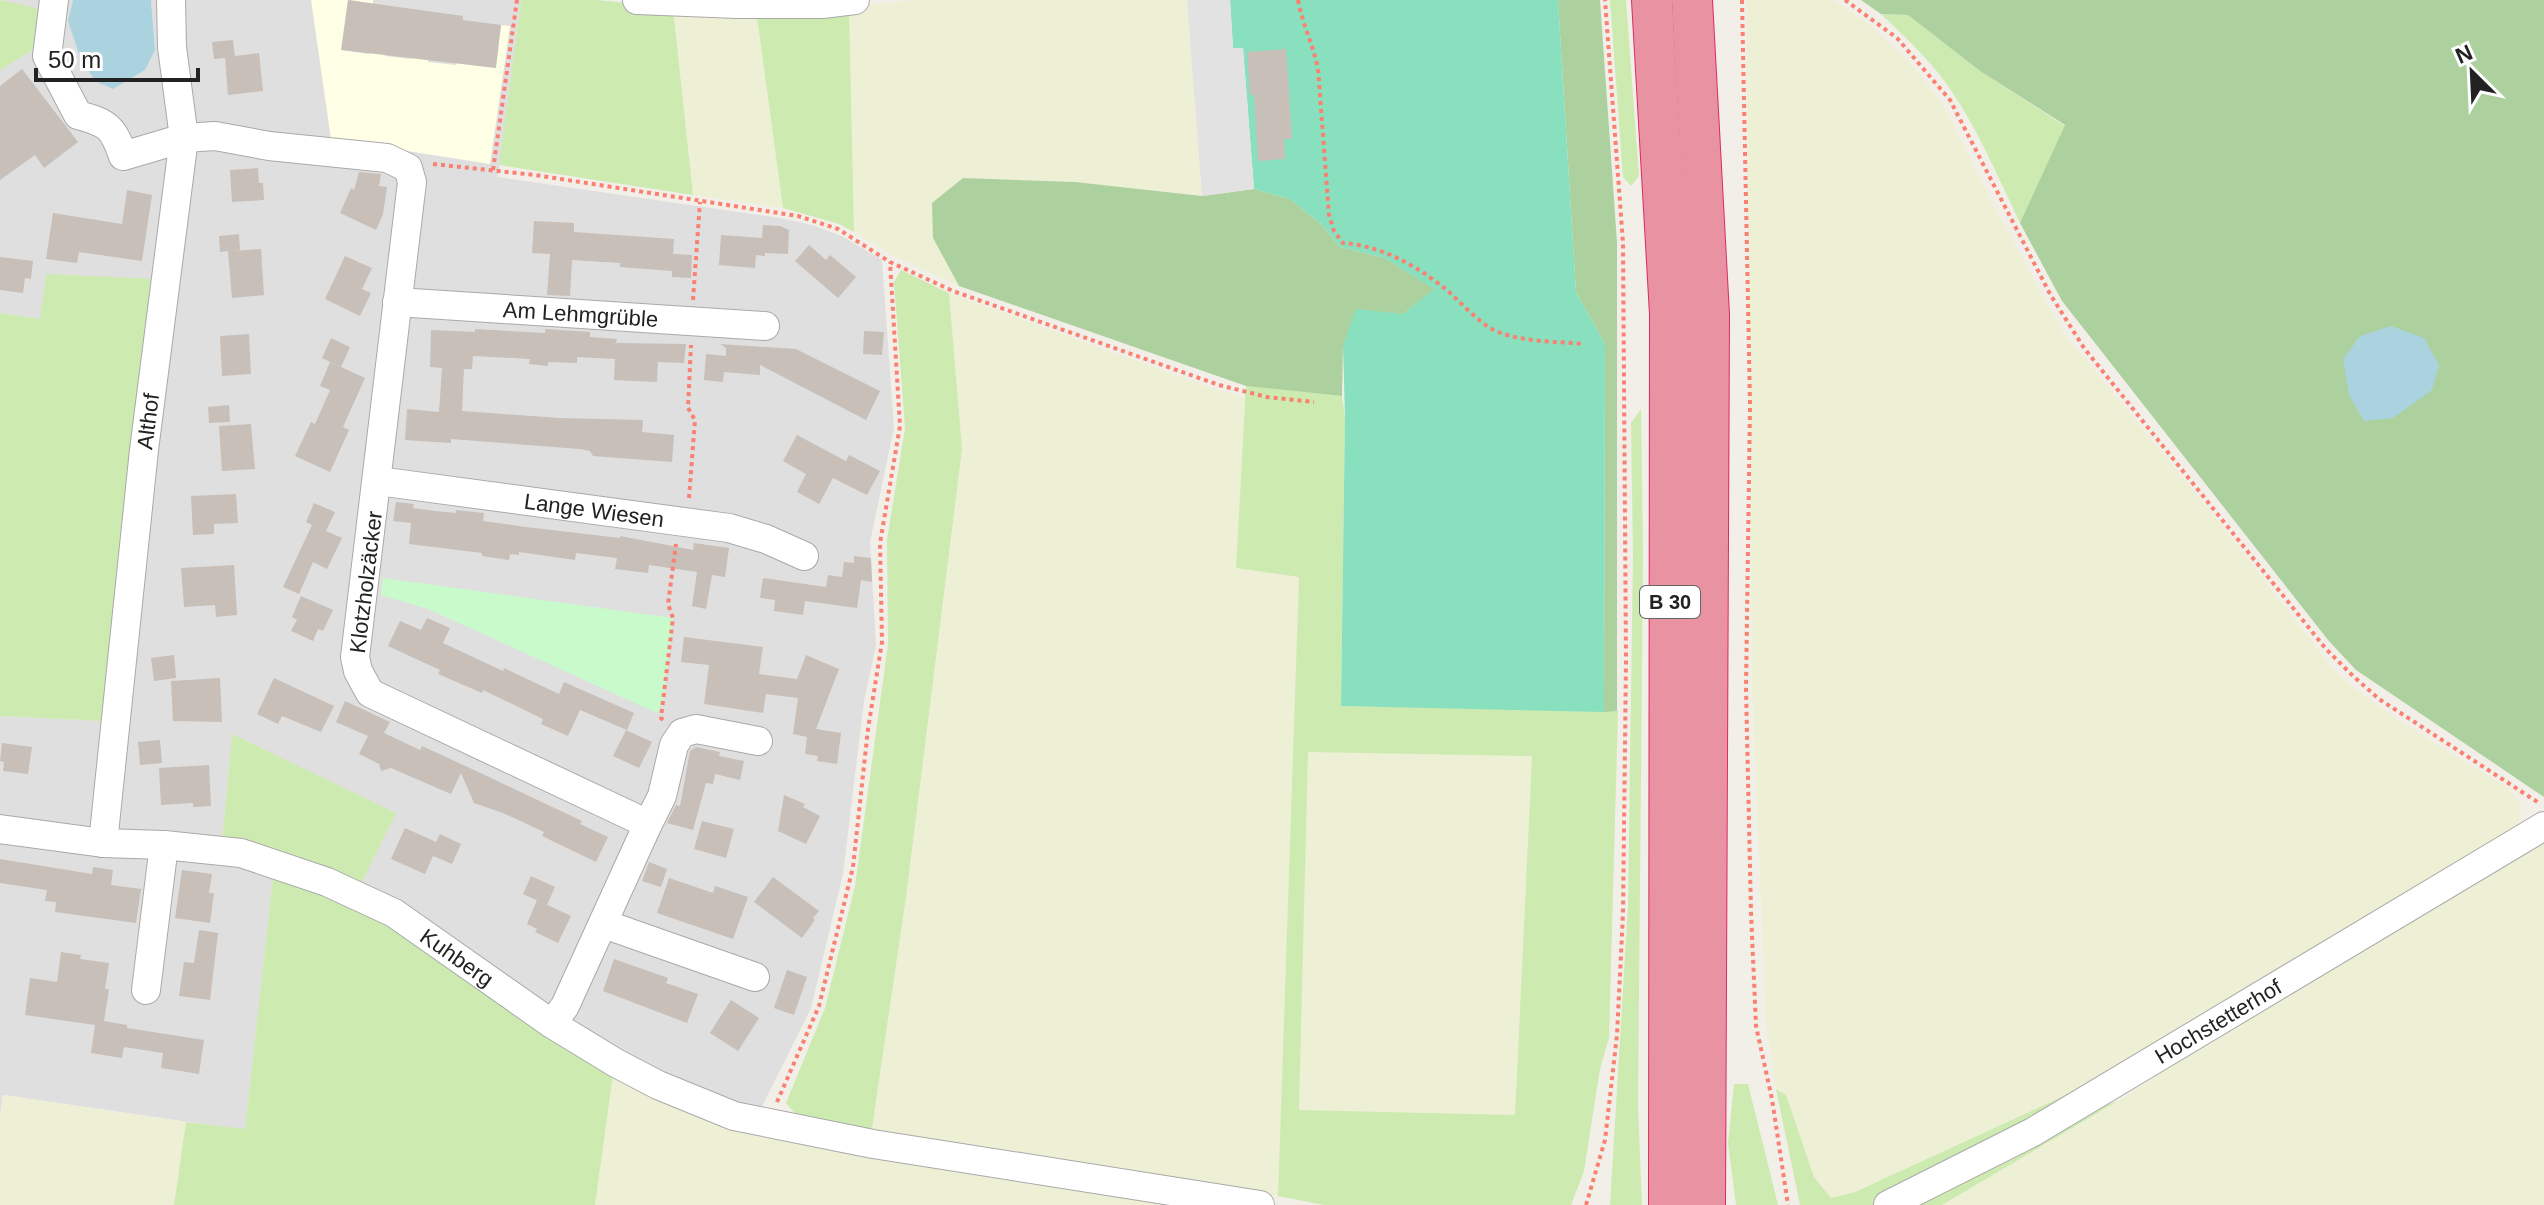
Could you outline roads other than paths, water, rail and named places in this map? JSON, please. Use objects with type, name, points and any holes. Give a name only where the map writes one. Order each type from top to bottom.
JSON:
[{"type":"highway","name":"B 30","points":[[1652,0],[1670,314],[1669,1205]]},
{"type":"highway","name":"B 30","points":[[1692,0],[1709,315],[1705,1205]]},
{"type":"street","points":[[54,0],[47,56],[78,115],[102,121],[116,133],[123,156],[184,138]]},
{"type":"street","name":"Althof","points":[[103,843],[144,450],[184,138],[172,47],[171,0]]},
{"type":"street","points":[[637,0],[822,4],[855,0]]},
{"type":"street","name":"Klotzholzäcker","points":[[184,138],[215,136],[269,146],[387,158],[408,168],[412,182],[356,645],[358,671],[370,693],[648,824]]},
{"type":"street","name":"Am Lehmgrüble","points":[[397,302],[765,326]]},
{"type":"street","name":"Lange Wiesen","points":[[378,481],[729,528],[766,539],[804,556]]},
{"type":"street","points":[[552,1024],[565,1006],[662,796],[674,745],[682,733],[696,729],[758,741]]},
{"type":"street","name":"Hochstetterhof","points":[[1888,1205],[2033,1132],[2544,826]]},
{"type":"street","name":"Kuhberg","points":[[0,829],[103,843],[164,845],[241,853],[327,882],[394,913],[552,1024],[630,1070],[734,1116],[873,1144],[1260,1205]]},
{"type":"street","points":[[146,990],[164,845]]},
{"type":"street","points":[[604,924],[755,977]]},
{"type":"water","points":[[73,0],[151,0],[155,50],[145,70],[113,89],[95,81],[80,57],[68,21]]},
{"type":"water","points":[[2391,326],[2424,338],[2439,365],[2432,390],[2393,418],[2364,421],[2349,395],[2343,359],[2360,336]]}]
